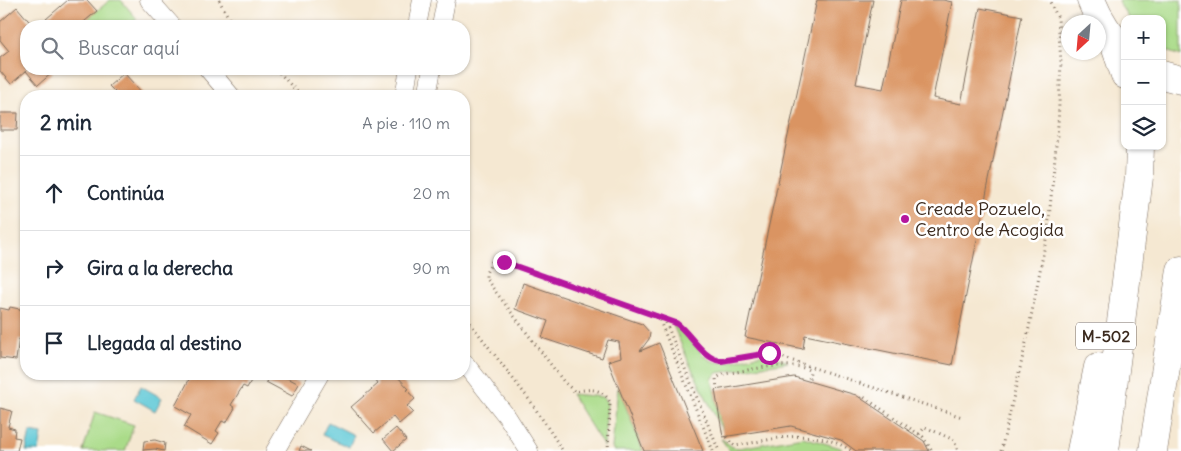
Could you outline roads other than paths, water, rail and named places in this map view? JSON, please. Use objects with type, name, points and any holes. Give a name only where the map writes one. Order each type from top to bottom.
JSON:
[{"type":"highway","points":[[1091,0],[1101,23],[1119,45],[1122,60]]},
{"type":"highway","points":[[1166,76],[1181,80]]},
{"type":"highway","name":"M-502","points":[[1105,451],[1140,177],[1140,150]]},
{"type":"highway","name":"M-502","points":[[1081,451],[1099,363],[1133,222]]},
{"type":"highway","points":[[1153,451],[1181,270]]},
{"type":"highway","points":[[1170,451],[1181,293]]},
{"type":"street","points":[[149,0],[167,20]]},
{"type":"street","points":[[418,20],[422,0]]},
{"type":"street","points":[[442,20],[446,0]]},
{"type":"street","points":[[213,75],[227,90]]},
{"type":"street","points":[[405,90],[408,75]]},
{"type":"street","points":[[428,90],[431,75]]},
{"type":"street","points":[[470,370],[508,418],[529,451]]},
{"type":"street","points":[[275,451],[316,380]]},
{"type":"water","points":[[141,386],[162,398],[155,411],[134,399]]},
{"type":"water","points":[[328,422],[354,435],[349,447],[322,435]]},
{"type":"water","points":[[30,432],[42,434],[39,451],[26,451]]},
{"type":"place","name":"Creade Pozuelo, Centro de Acogida","points":[[905,219]]}]
